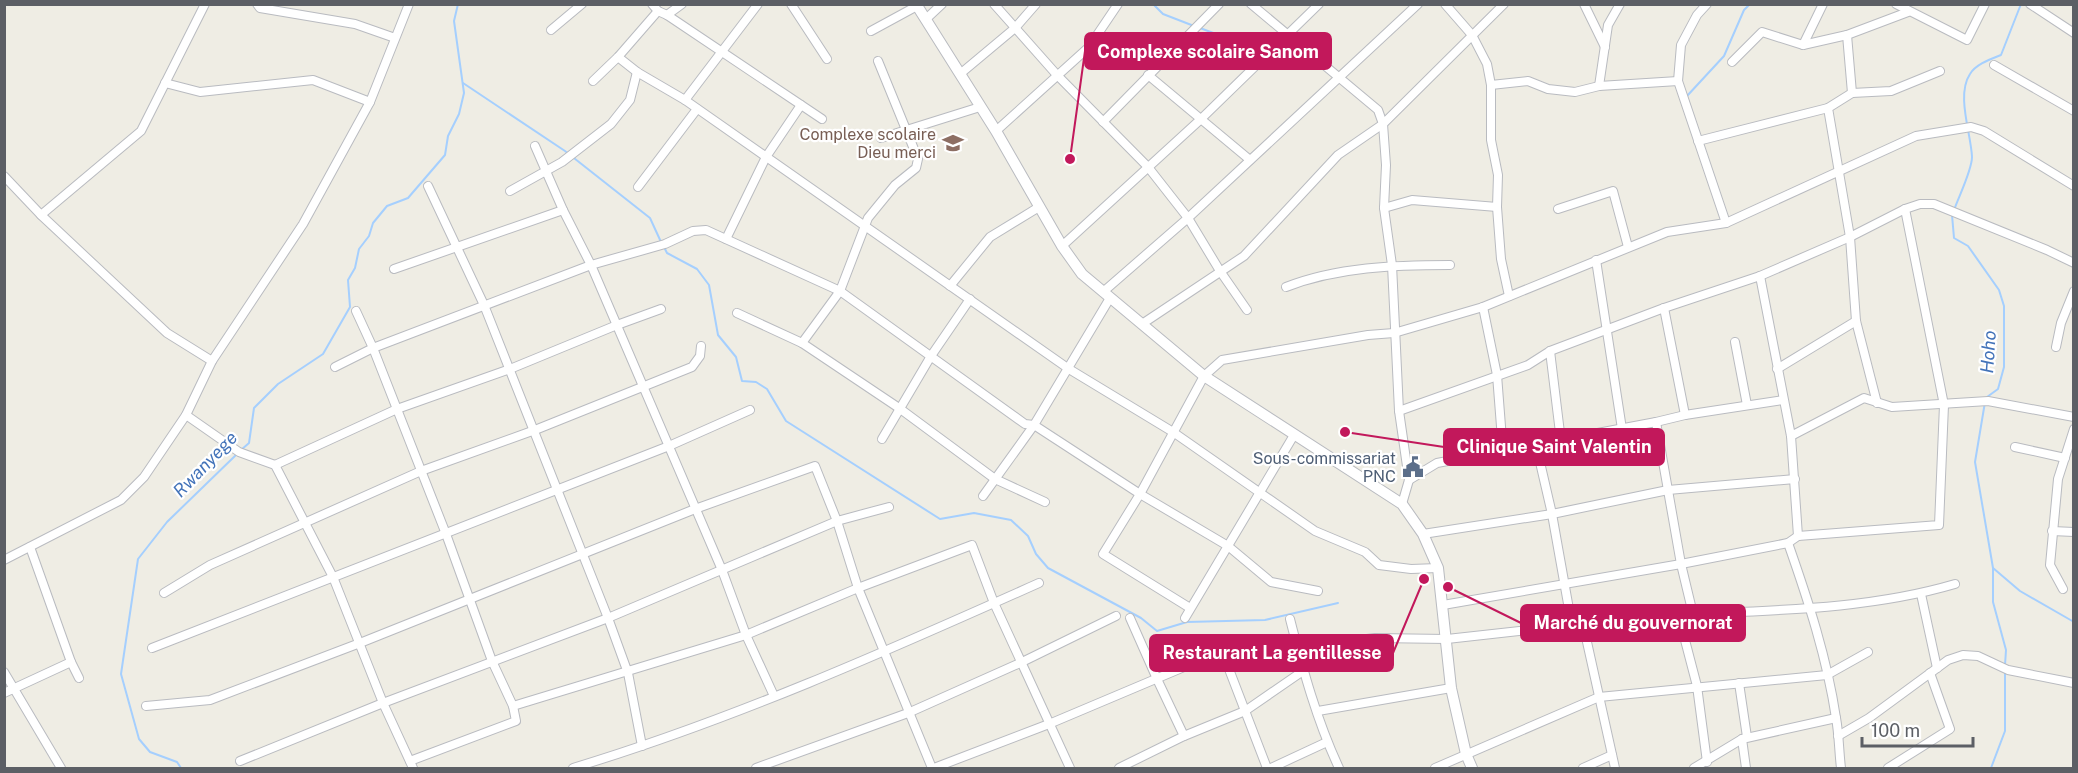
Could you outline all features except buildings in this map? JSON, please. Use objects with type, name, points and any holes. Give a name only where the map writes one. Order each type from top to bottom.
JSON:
[{"type":"street","points":[[41,215],[141,131],[206,4]]},
{"type":"street","points":[[257,4],[260,8],[355,24],[395,38]]},
{"type":"street","points":[[4,560],[122,500],[144,477],[186,415],[212,361],[303,224],[370,102],[409,4]]},
{"type":"street","points":[[551,30],[582,4]]},
{"type":"street","points":[[668,15],[682,4]]},
{"type":"street","points":[[685,100],[758,4]]},
{"type":"street","points":[[791,4],[827,59]]},
{"type":"street","points":[[926,20],[942,4]]},
{"type":"street","points":[[994,4],[1057,75],[1148,167],[1188,218],[1220,272],[1247,310]]},
{"type":"street","points":[[960,74],[1015,28],[1036,4]]},
{"type":"street","points":[[996,131],[1089,47],[1118,4]]},
{"type":"street","points":[[1103,122],[1220,4]]},
{"type":"street","points":[[1251,4],[1378,110],[1383,124],[1386,165],[1384,208],[1392,265],[1399,411],[1409,480],[1402,504]]},
{"type":"street","points":[[1062,246],[1201,119],[1319,4]]},
{"type":"street","points":[[983,496],[1034,425],[1069,369],[1106,295],[1418,4]]},
{"type":"street","points":[[1445,4],[1472,36],[1487,64],[1491,85],[1491,140],[1498,175],[1497,207],[1501,259],[1509,297]]},
{"type":"street","points":[[1142,324],[1244,256],[1338,155],[1383,124],[1504,4]]},
{"type":"street","points":[[1584,4],[1605,47]]},
{"type":"street","points":[[1599,86],[1608,25],[1620,4]]},
{"type":"street","points":[[1707,4],[1697,15],[1681,45],[1678,81],[1726,223]]},
{"type":"street","points":[[1803,45],[1823,4]]},
{"type":"street","points":[[1896,4],[1908,12],[1967,39],[1985,4]]},
{"type":"street","points":[[872,32],[917,5],[996,131],[1062,246],[1082,274],[1204,376],[1402,504],[1423,534],[1438,568],[1451,687],[1466,754],[1472,768]]},
{"type":"street","points":[[2031,5],[2073,33]]},
{"type":"street","points":[[593,81],[618,57],[655,8],[822,119]]},
{"type":"street","points":[[1732,62],[1762,32],[1803,45],[1846,35],[1908,12]]},
{"type":"street","points":[[1846,35],[1852,93]]},
{"type":"street","points":[[618,57],[637,72],[685,100],[1069,369],[1173,432],[1315,531],[1365,552],[1379,565],[1411,569],[1438,568]]},
{"type":"street","points":[[802,343],[840,291],[868,218],[895,185],[916,168],[918,159],[878,61]]},
{"type":"street","points":[[1994,65],[2073,111]]},
{"type":"street","points":[[1698,141],[1828,108],[1852,93],[1891,91],[1940,71]]},
{"type":"street","points":[[510,191],[562,162],[611,123],[630,100],[637,72]]},
{"type":"street","points":[[1148,75],[1250,160]]},
{"type":"street","points":[[165,83],[200,92],[313,80],[370,102]]},
{"type":"street","points":[[1491,85],[1528,81],[1548,89],[1575,92],[1599,86],[1678,81]]},
{"type":"street","points":[[726,239],[766,157],[801,105]]},
{"type":"street","points":[[881,138],[980,107]]},
{"type":"street","points":[[1828,108],[1850,237],[1856,321],[1878,403]]},
{"type":"street","points":[[638,187],[697,109]]},
{"type":"street","points":[[1191,608],[1103,554],[1140,494],[1204,376],[1222,360],[1368,335],[1394,333],[1483,307],[1667,232],[1726,223],[1916,136],[1968,127],[1984,131],[2073,186]]},
{"type":"street","points":[[535,146],[563,210],[591,265],[722,570],[746,635],[774,696]]},
{"type":"street","points":[[4,176],[41,215],[167,333],[212,361]]},
{"type":"street","points":[[428,186],[484,305],[608,618],[628,673],[642,746]]},
{"type":"street","points":[[1558,209],[1613,190],[1628,247]]},
{"type":"street","points":[[1384,208],[1412,200],[1497,207]]},
{"type":"street","points":[[1399,411],[1528,365],[1550,351],[1664,308],[1760,276],[1920,204],[1934,204],[2047,250],[2073,263]]},
{"type":"street","points":[[950,285],[990,237],[1039,207]]},
{"type":"street","points":[[1443,604],[1681,564],[1788,543],[1798,536],[1939,525],[1944,405],[1905,209]]},
{"type":"street","points":[[394,269],[563,210]]},
{"type":"street","points":[[335,367],[373,348],[591,265],[662,245],[693,231],[706,230],[840,291],[1025,424],[1034,425],[1140,494],[1228,546],[1271,582],[1318,591]]},
{"type":"street","points":[[1596,260],[1622,429]]},
{"type":"street","points":[[1286,286],[1308,278],[1392,265],[1450,264]]},
{"type":"street","points":[[1760,276],[1791,436],[1798,536]]},
{"type":"street","points":[[2056,347],[2061,323],[2072,294]]},
{"type":"street","points":[[882,439],[931,356],[970,299]]},
{"type":"street","points":[[1483,307],[1497,375],[1503,452]]},
{"type":"street","points":[[1664,308],[1684,415]]},
{"type":"street","points":[[275,465],[397,409],[510,369],[661,309]]},
{"type":"street","points":[[186,415],[240,452],[275,465],[333,577],[383,703],[412,765],[516,721],[513,706],[492,661],[446,534],[373,348],[356,311]]},
{"type":"street","points":[[738,313],[802,343],[899,408],[995,479],[1045,502]]},
{"type":"street","points":[[1777,369],[1856,321]]},
{"type":"street","points":[[1735,342],[1747,405]]},
{"type":"street","points":[[164,593],[210,565],[421,471],[535,430],[692,367],[700,356],[701,346]]},
{"type":"street","points":[[1550,351],[1561,441]]},
{"type":"street","points":[[1791,436],[1864,398],[1892,407],[1985,401],[2073,417]]},
{"type":"street","points":[[1409,480],[1437,463],[1561,441],[1684,415],[1783,400]]},
{"type":"street","points":[[152,648],[669,446],[750,410]]},
{"type":"street","points":[[1656,422],[1692,614]]},
{"type":"street","points":[[2063,589],[2050,565],[2052,531],[2058,479],[2073,429]]},
{"type":"street","points":[[1185,618],[1294,435]]},
{"type":"street","points":[[1536,445],[1552,514],[1572,626]]},
{"type":"street","points":[[2015,447],[2065,458]]},
{"type":"street","points":[[146,706],[210,700],[360,643],[695,509],[814,466],[837,521],[858,588],[908,713],[933,768],[1049,724],[1222,651],[1269,768],[1327,742]]},
{"type":"street","points":[[1423,534],[1552,514],[1668,490],[1795,479]]},
{"type":"street","points":[[240,761],[383,703],[608,618],[837,521],[889,507]]},
{"type":"street","points":[[2052,531],[2073,532]]},
{"type":"street","points":[[1788,543],[1811,608],[1827,675],[1836,718],[1841,768]]},
{"type":"street","points":[[513,706],[628,673],[746,635],[858,588],[972,545],[1020,663],[1070,768]]},
{"type":"street","points":[[30,547],[71,662],[79,678]]},
{"type":"street","points":[[577,768],[642,746],[884,653],[1039,584]]},
{"type":"street","points":[[1119,768],[1184,736],[1245,711],[1303,671],[1333,644],[1375,638],[1447,639],[1583,624],[1680,621],[1692,614],[1811,608],[1922,594],[1955,584]]},
{"type":"street","points":[[1888,768],[1950,729],[1934,671],[1922,594]]},
{"type":"street","points":[[756,768],[908,713],[1020,663],[1116,616]]},
{"type":"street","points":[[1130,618],[1184,736]]},
{"type":"street","points":[[1290,619],[1303,671],[1327,742],[1339,768]]},
{"type":"street","points":[[1680,621],[1697,686],[1707,762]]},
{"type":"street","points":[[1583,624],[1615,768]]},
{"type":"street","points":[[1436,768],[1599,697],[1827,675],[1868,652]]},
{"type":"street","points":[[1838,736],[1869,718],[1948,660],[1963,656],[1978,656],[2004,668],[2073,682]]},
{"type":"street","points":[[4,693],[71,662]]},
{"type":"street","points":[[4,672],[61,768]]},
{"type":"street","points":[[1739,683],[1746,768]]},
{"type":"street","points":[[1318,711],[1451,687]]},
{"type":"street","points":[[1695,768],[1744,738],[1836,718]]},
{"type":"street","points":[[1583,768],[1612,754]]},
{"type":"waterway","name":"Rwanyege","points":[[241,450],[249,443],[254,408],[278,384],[323,354],[350,307],[348,280],[355,268],[359,249],[369,236],[373,223],[387,206],[408,198],[445,155],[448,136],[459,114],[464,93],[454,21],[458,4]]},
{"type":"waterway","points":[[1153,4],[1163,14],[1194,26]]},
{"type":"waterway","points":[[1687,96],[1724,56],[1744,10],[1750,4]]},
{"type":"waterway","name":"Hoho","points":[[1954,210],[1968,176],[1972,157],[1964,103],[1966,83],[1976,67],[2001,55],[2021,4]]},
{"type":"waterway","points":[[1200,28],[1256,49]]},
{"type":"waterway","points":[[463,83],[565,151],[650,218],[661,242]]},
{"type":"waterway","name":"Hoho","points":[[1952,215],[1954,238],[1968,246],[1999,290],[2004,306],[2004,367],[1998,389],[1987,397]]},
{"type":"waterway","points":[[664,247],[667,253],[697,269],[709,285],[718,335],[736,357],[742,381],[756,382],[767,389],[786,421],[940,519],[974,513],[1011,520],[1028,536],[1036,554],[1048,568],[1141,618],[1157,631],[1187,622],[1265,620],[1338,603]]},
{"type":"waterway","name":"Hoho","points":[[1985,402],[1975,462],[1993,568],[1993,602],[2006,650],[2005,665]]},
{"type":"waterway","name":"Rwanyege","points":[[181,768],[177,762],[150,752],[139,739],[121,674],[138,559],[167,522],[237,454]]},
{"type":"waterway","points":[[1993,568],[2020,591],[2074,622]]},
{"type":"waterway","name":"Hoho","points":[[1991,768],[2005,731],[2005,671]]},
{"type":"place","name":"Complexe scolaire Dieu merci","points":[[953,143]]},
{"type":"place","name":"Complexe scolaire Sanom","points":[[1070,159]]},
{"type":"place","name":"Clinique Saint Valentin","points":[[1345,432]]},
{"type":"place","name":"Sous-commissariat PNC","points":[[1413,467]]},
{"type":"place","name":"Restaurant La gentillesse","points":[[1424,579]]},
{"type":"place","name":"Marché du gouvernorat","points":[[1448,587]]}]
